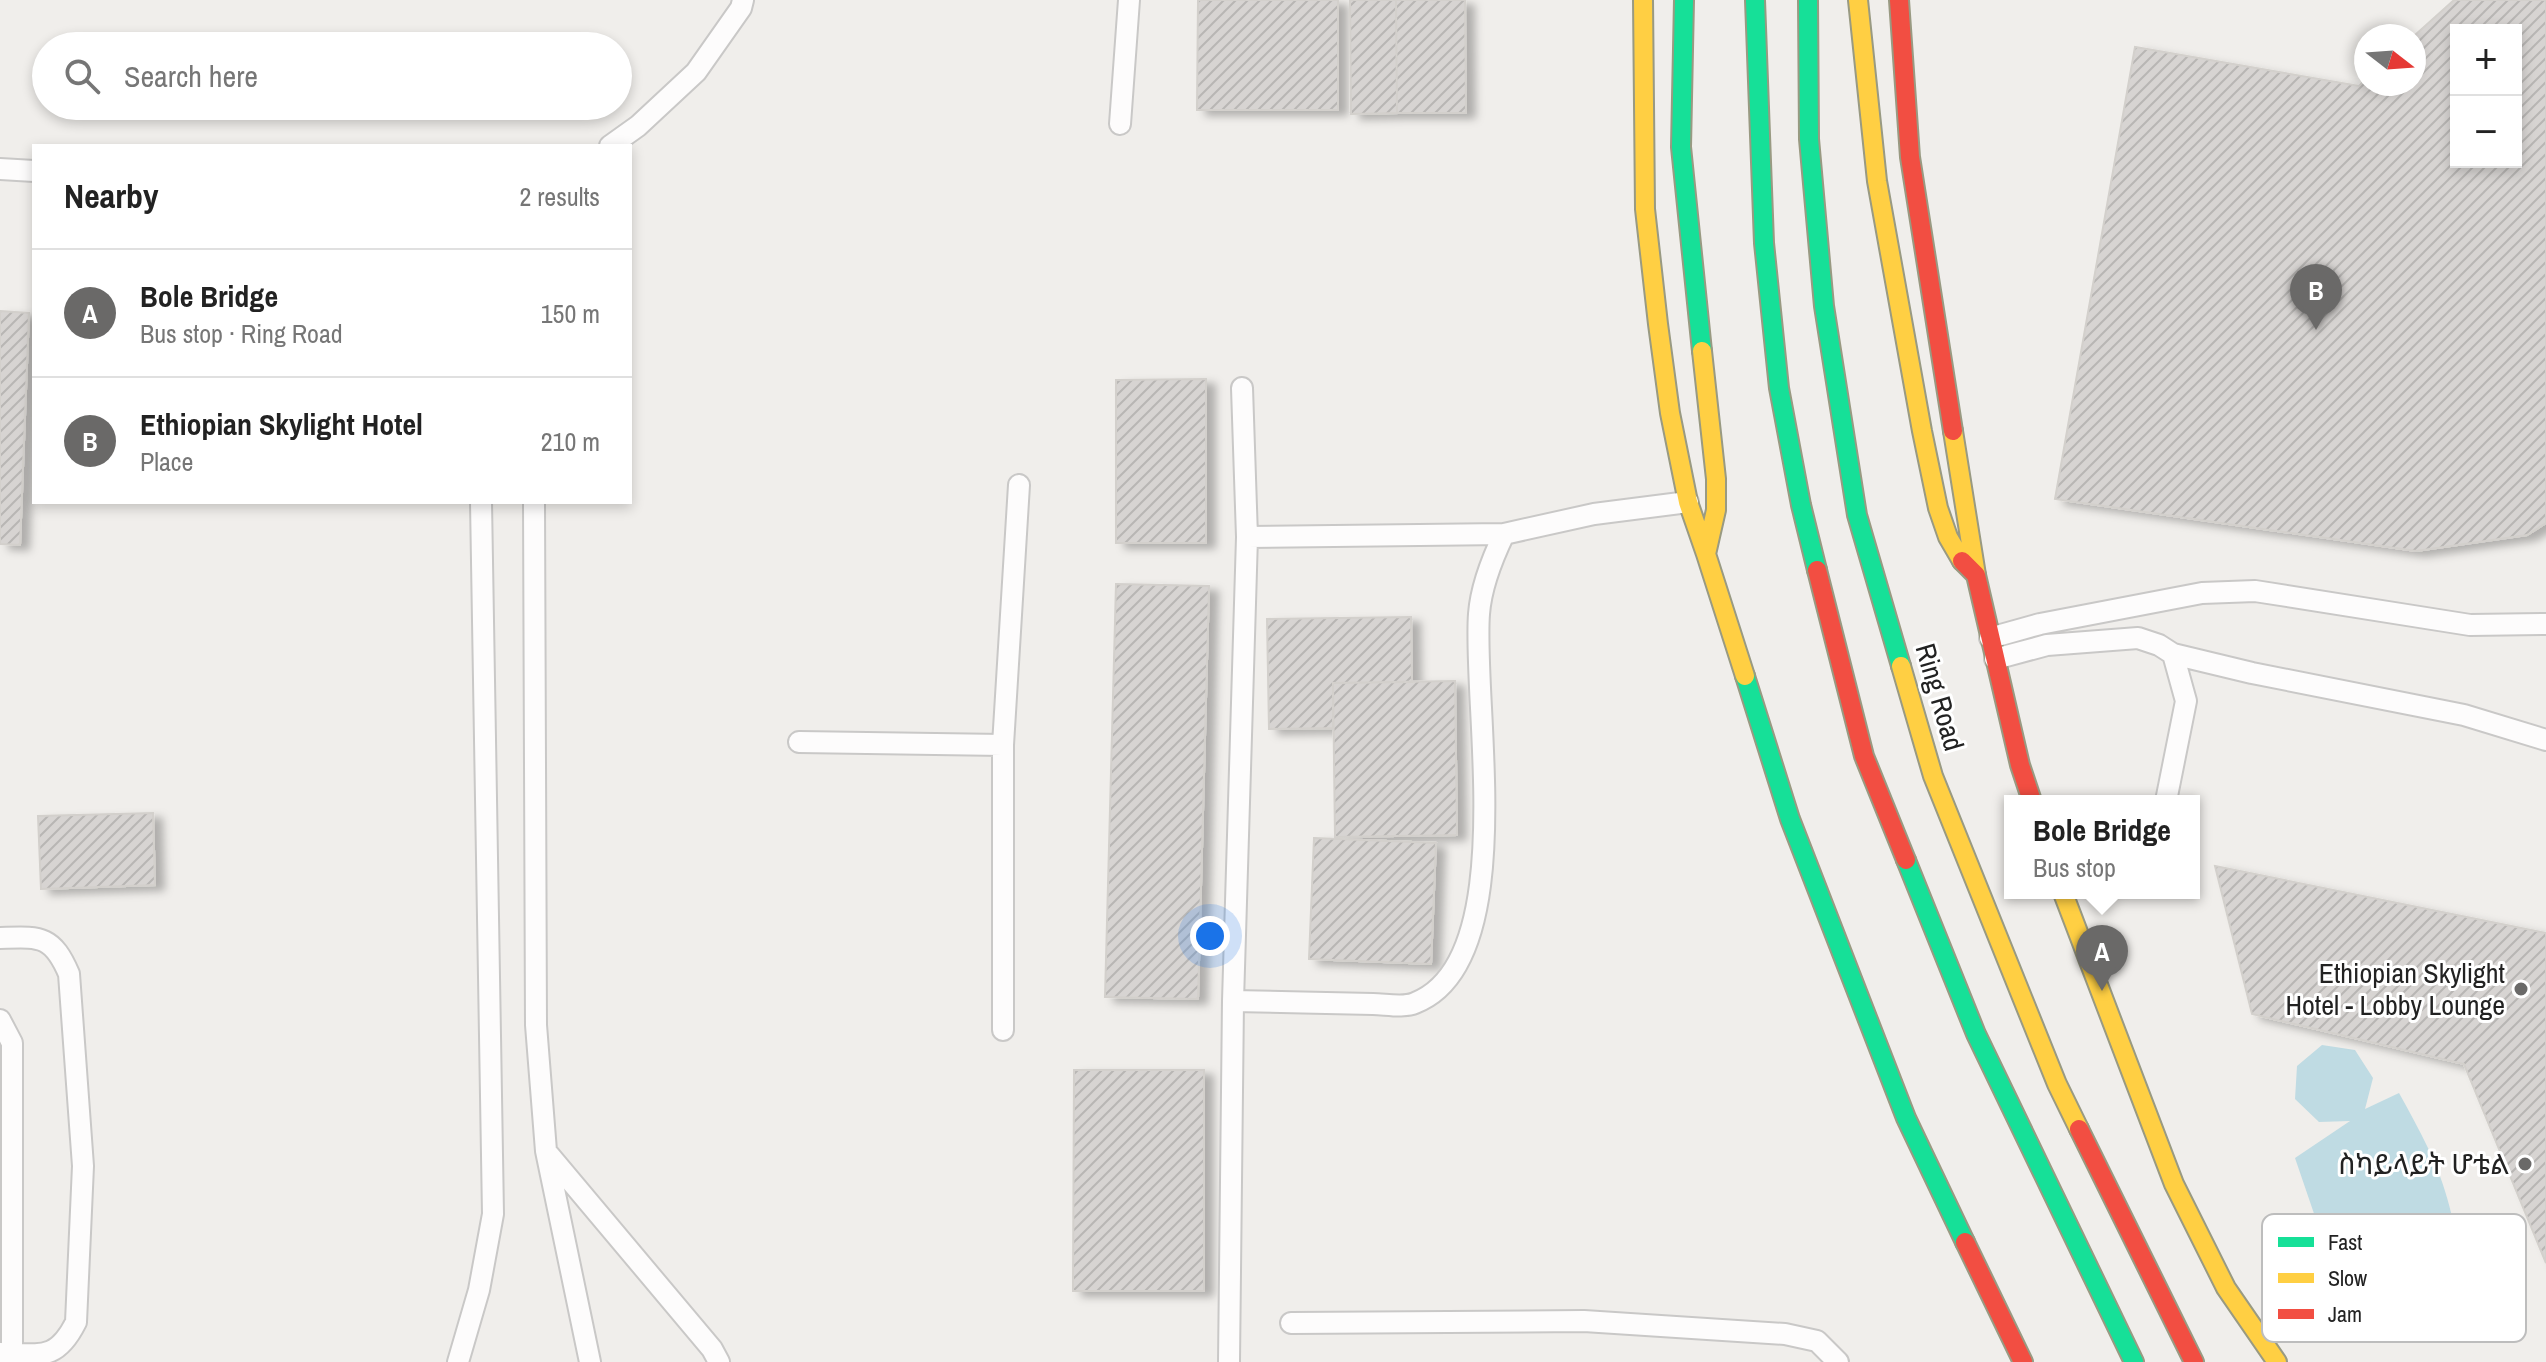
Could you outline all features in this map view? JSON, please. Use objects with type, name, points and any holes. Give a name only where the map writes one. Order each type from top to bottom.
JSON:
[{"type":"main road","points":[[1643,0],[1645,209],[1670,413],[1688,502],[1790,819],[1906,1118],[2023,1362]]},
{"type":"main road","points":[[1684,0],[1681,147],[1716,479],[1716,510],[1706,554]]},
{"type":"main road","points":[[1755,0],[1764,243],[1779,388],[1801,505],[1864,756],[1976,1034],[2134,1362]]},
{"type":"main road","name":"Ring Road","points":[[1808,0],[1809,139],[1824,306],[1857,515],[1933,776],[2057,1084],[2194,1362]]},
{"type":"main road","points":[[1858,0],[1877,181],[1922,431],[1938,508],[1948,537],[1962,561],[1976,575]]},
{"type":"main road","points":[[1899,0],[1910,157],[1976,575],[2020,765],[2030,795]]},
{"type":"main road","points":[[2065,899],[2174,1184],[2226,1288],[2262,1340]]},
{"type":"main road","points":[[2263,1342],[2277,1362]]},
{"type":"lane","points":[[613,144],[638,126],[696,72],[741,8],[743,0]]},
{"type":"lane","points":[[1120,124],[1129,0]]},
{"type":"lane","points":[[0,169],[32,171]]},
{"type":"lane","points":[[1229,1362],[1233,1001],[1247,537],[1242,388]]},
{"type":"lane","points":[[1003,1030],[1003,745],[1019,485]]},
{"type":"lane","points":[[1247,537],[1504,534],[1594,514],[1688,502]]},
{"type":"lane","points":[[458,1362],[479,1290],[493,1214],[481,504]]},
{"type":"lane","points":[[534,504],[536,1025],[546,1151],[590,1362]]},
{"type":"lane","points":[[1233,1001],[1414,1004],[1442,985],[1455,970],[1468,941],[1478,897],[1486,818],[1479,614],[1488,569],[1504,534]]},
{"type":"lane","points":[[1990,638],[2040,624],[2202,593],[2255,591],[2470,625],[2546,624]]},
{"type":"lane","points":[[1995,659],[2047,645],[2138,638],[2173,654],[2464,715],[2546,740]]},
{"type":"lane","points":[[2167,795],[2186,701],[2173,654]]},
{"type":"lane","points":[[799,742],[1003,745]]},
{"type":"lane","points":[[0,938],[38,937],[60,952],[69,974],[83,1166],[76,1322],[67,1342],[48,1354],[6,1353],[12,1043],[0,1020]]},
{"type":"lane","points":[[546,1151],[712,1349],[719,1362]]},
{"type":"lane","points":[[1291,1323],[1584,1321],[1785,1334],[1817,1341],[1838,1362]]},
{"type":"water","points":[[2322,1045],[2355,1050],[2373,1078],[2365,1109],[2399,1093],[2436,1166],[2451,1214],[2314,1214],[2295,1158],[2350,1121],[2319,1122],[2295,1099],[2297,1066]]},
{"type":"building","points":[[1198,0],[1338,0],[1338,110],[1197,110]]},
{"type":"building","points":[[1350,0],[1396,0],[1397,113],[1351,114]]},
{"type":"building","points":[[1396,0],[1465,0],[1466,113],[1397,113]]},
{"type":"building","points":[[2454,0],[2546,0],[2546,523],[2527,535],[2416,551],[2055,499],[2135,47],[2354,85],[2354,96],[2426,96],[2426,25]]},
{"type":"building","points":[[0,311],[29,313],[20,545],[0,544]]},
{"type":"building","points":[[1206,379],[1206,543],[1116,543],[1116,380]]},
{"type":"building","points":[[1116,584],[1209,586],[1198,999],[1105,997]]},
{"type":"building","points":[[1411,617],[1412,682],[1333,683],[1333,728],[1269,729],[1267,619]]},
{"type":"building","points":[[1455,681],[1457,835],[1335,837],[1333,683]]},
{"type":"building","points":[[153,813],[155,885],[41,889],[38,816]]},
{"type":"building","points":[[1314,838],[1436,843],[1431,964],[1309,959]]},
{"type":"building","name":"ስካይላይት ሆቴል","points":[[2215,866],[2546,933],[2546,1263],[2464,1064],[2252,1014]]},
{"type":"building","points":[[1074,1070],[1204,1070],[1204,1291],[1073,1291]]},
{"type":"traffic: fast","points":[[1684,0],[1681,147],[1702,351]]},
{"type":"traffic: fast","points":[[1755,0],[1764,243],[1779,388],[1817,570]]},
{"type":"traffic: fast","points":[[1808,0],[1809,139],[1824,306],[1857,515],[1901,666]]},
{"type":"traffic: fast","points":[[1745,676],[1790,819],[1906,1118],[1965,1242]]},
{"type":"traffic: fast","points":[[1906,860],[1976,1034],[2134,1362]]},
{"type":"traffic: slow","points":[[1643,0],[1645,209],[1658,324],[1670,413],[1688,502],[1706,554]]},
{"type":"traffic: slow","points":[[1858,0],[1877,181],[1922,431],[1938,508],[1948,537],[1962,561]]},
{"type":"traffic: slow","points":[[1702,351],[1716,479],[1716,510],[1706,554],[1745,676]]},
{"type":"traffic: slow","points":[[1953,431],[1976,575]]},
{"type":"traffic: slow","points":[[1901,666],[1933,776],[2057,1084],[2079,1129]]},
{"type":"traffic: slow","points":[[2065,899],[2174,1184],[2226,1288],[2262,1340]]},
{"type":"traffic: slow","points":[[2263,1342],[2277,1362]]},
{"type":"traffic: jam","points":[[1899,0],[1910,157],[1953,431]]},
{"type":"traffic: jam","points":[[1962,561],[1976,575],[2020,765],[2030,795]]},
{"type":"traffic: jam","points":[[1817,570],[1864,756],[1906,860]]},
{"type":"traffic: jam","points":[[2079,1129],[2194,1362]]},
{"type":"traffic: jam","points":[[1965,1242],[2023,1362]]},
{"type":"place","name":"Ethiopian Skylight Hotel","points":[[2316,330]]},
{"type":"place","name":"Ethiopian Skylight Hotel - Lobby Lounge","points":[[2521,989]]},
{"type":"place","name":"Bole Bridge","points":[[2102,991]]},
{"type":"place","name":"ስካይላይት ሆቴል","points":[[2525,1164]]}]
